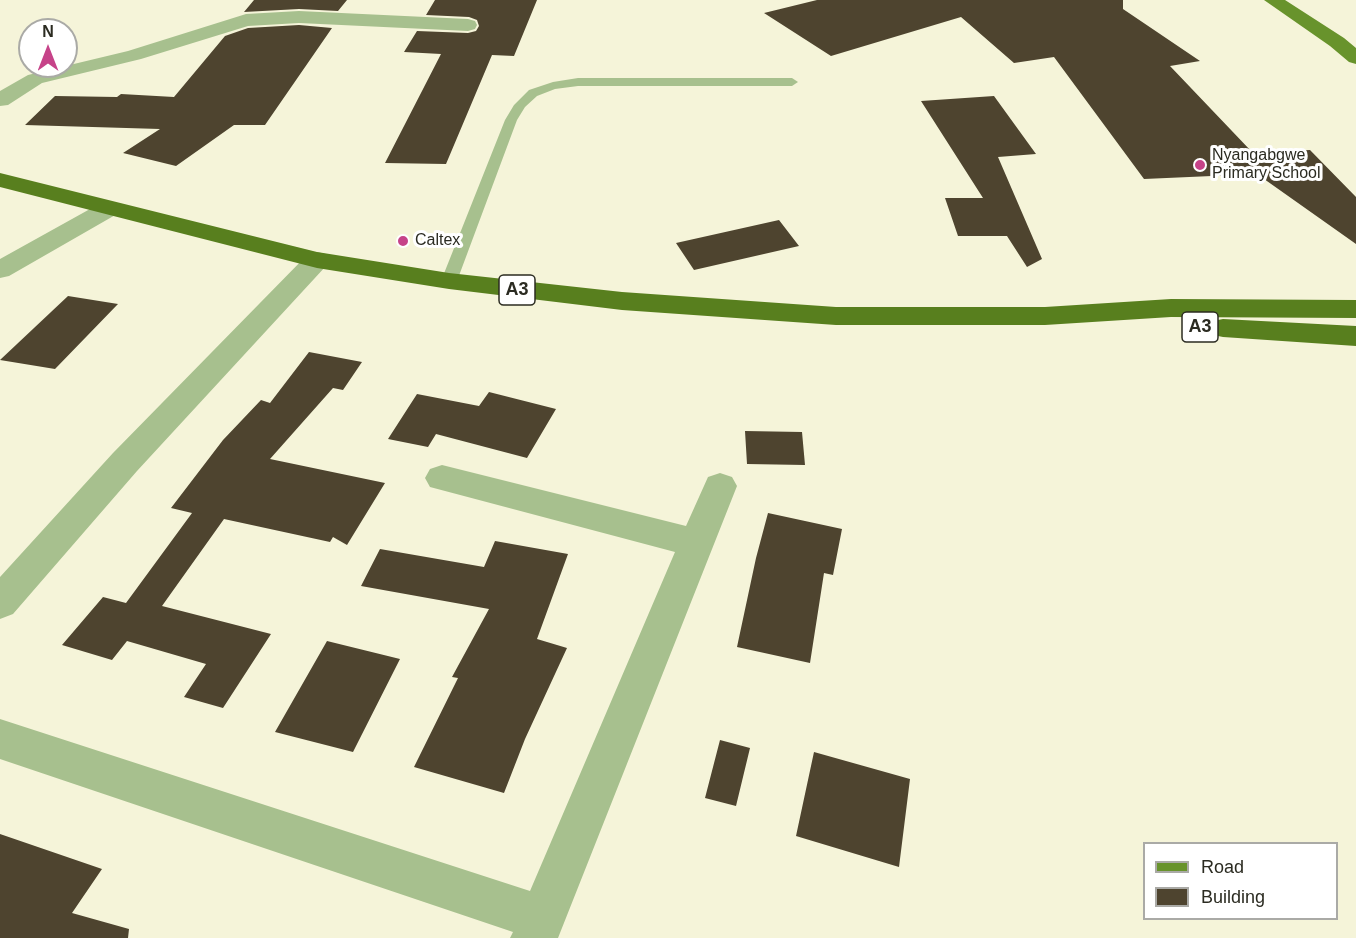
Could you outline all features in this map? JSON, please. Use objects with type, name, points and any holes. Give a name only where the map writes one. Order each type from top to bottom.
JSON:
[{"type":"highway","name":"A3","points":[[0,180],[108,210],[317,260],[449,281],[622,301],[836,316],[1045,316],[1171,309],[1296,307],[1356,309]]},
{"type":"highway","name":"A3","points":[[1045,316],[1356,336]]},
{"type":"main road","points":[[1273,0],[1337,42],[1356,58]]},
{"type":"main road","points":[[1315,7],[1356,36]]},
{"type":"street","points":[[0,100],[36,79],[134,55],[226,25],[267,17],[468,25]]},
{"type":"street","points":[[9,71],[36,79]]},
{"type":"street","points":[[0,270],[108,210]]},
{"type":"street","points":[[0,603],[125,462],[317,260]]},
{"type":"street","points":[[442,478],[695,543]]},
{"type":"street","points":[[0,739],[538,928],[720,486]]},
{"type":"lane","points":[[449,281],[511,120],[520,105],[533,93],[553,86],[578,82],[792,82]]},
{"type":"building","points":[[254,0],[347,0],[338,11],[299,9],[244,12]]},
{"type":"building","points":[[435,0],[537,0],[514,56],[492,55],[446,164],[385,163],[441,54],[404,52],[417,31],[468,33],[476,31],[479,26],[477,20],[469,17],[426,15]]},
{"type":"building","points":[[817,0],[1123,0],[1123,9],[1200,61],[1170,66],[1252,152],[1310,150],[1356,197],[1356,244],[1257,174],[1144,179],[1054,57],[1014,63],[961,17],[831,56],[764,13]]},
{"type":"building","points":[[299,25],[332,28],[265,125],[234,125],[176,166],[123,153],[160,129],[25,125],[55,96],[117,97],[121,94],[174,97],[225,36],[248,28]]},
{"type":"building","points":[[994,96],[1036,154],[998,157],[1042,259],[1027,267],[1007,236],[958,236],[945,198],[983,198],[921,101]]},
{"type":"building","points":[[779,220],[799,246],[694,270],[676,243]]},
{"type":"building","points":[[68,296],[118,304],[55,369],[0,360]]},
{"type":"building","points":[[309,352],[362,362],[343,390],[333,388],[270,459],[385,483],[347,545],[333,537],[330,542],[224,519],[162,606],[271,634],[223,708],[184,697],[206,664],[127,641],[112,660],[62,645],[103,597],[126,603],[192,513],[171,508],[223,440],[261,400],[270,403]]},
{"type":"building","points":[[489,392],[556,409],[527,458],[436,434],[428,447],[388,439],[417,394],[479,406]]},
{"type":"building","points":[[745,431],[802,432],[805,465],[747,464]]},
{"type":"building","points":[[768,513],[842,529],[833,575],[824,573],[810,663],[737,647]]},
{"type":"building","points":[[495,541],[568,554],[537,639],[567,648],[525,739],[504,793],[414,767],[458,678],[452,677],[489,609],[361,586],[380,549],[484,567]]},
{"type":"building","points":[[327,641],[400,659],[353,752],[275,732]]},
{"type":"building","points":[[720,740],[750,748],[736,806],[705,798]]},
{"type":"building","points":[[814,752],[910,779],[899,867],[796,836]]},
{"type":"building","points":[[0,834],[102,869],[72,913],[129,929],[128,938],[0,938]]},
{"type":"place","name":"Nyangabgwe Primary School","points":[[1200,165]]},
{"type":"place","name":"Caltex","points":[[403,241]]}]
